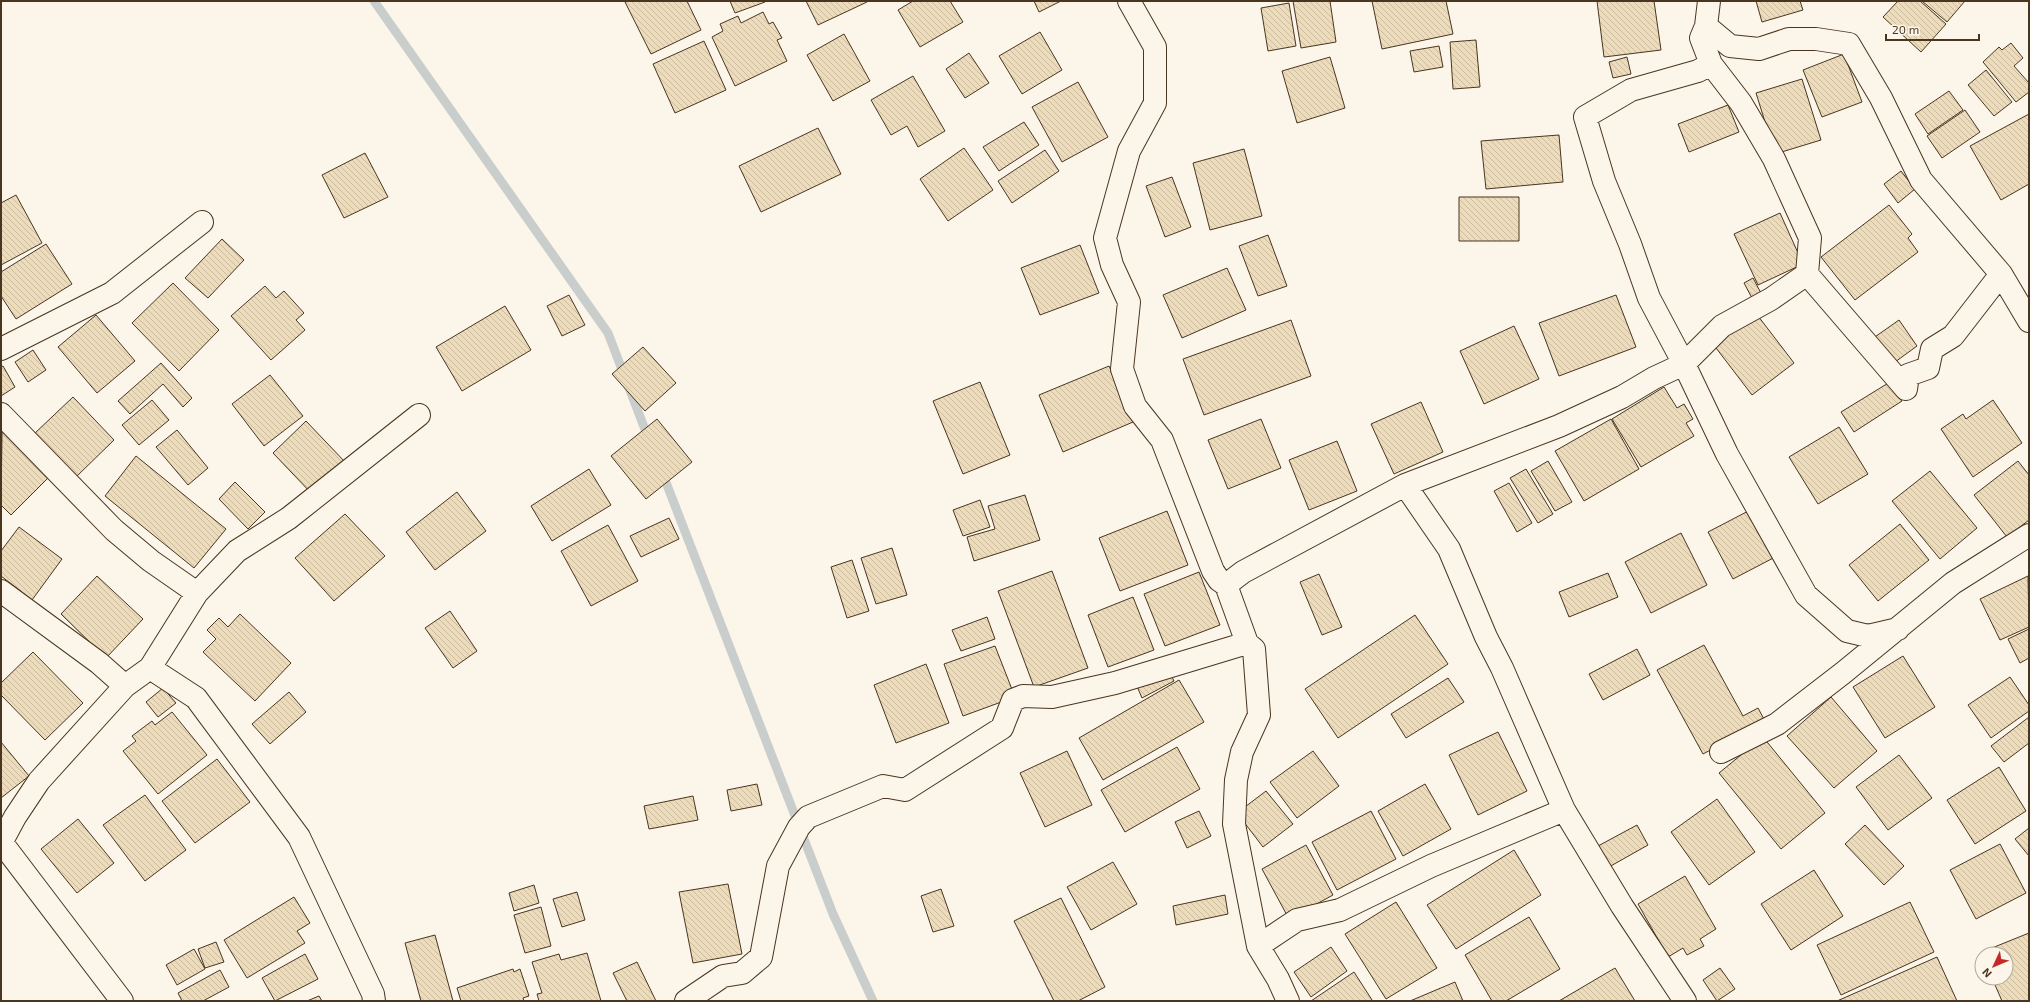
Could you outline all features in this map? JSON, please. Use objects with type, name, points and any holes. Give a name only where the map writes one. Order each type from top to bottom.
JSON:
[{"type":"street","points":[[1129,1],[1155,47],[1155,104],[1129,151],[1105,238],[1112,265],[1129,302],[1122,370],[1135,406],[1162,440],[1213,570],[1219,580],[1226,585],[1247,643],[1254,649],[1258,715],[1242,752],[1236,780],[1234,824],[1258,946],[1278,979],[1288,1001]]},
{"type":"street","points":[[1709,1],[1706,26],[1700,38],[1711,64],[1741,103],[1774,159],[1810,238],[1807,274],[1906,390],[1908,375],[1928,368],[1932,349],[1953,336],[2001,274]]},
{"type":"street","points":[[1706,26],[1730,46],[1759,49],[1789,39],[1809,39],[1849,44],[1881,98],[1921,180],[2001,274],[2029,321]]},
{"type":"street","points":[[1711,64],[1698,71],[1632,90],[1586,117],[1604,181],[1630,244],[1649,298],[1684,364],[1727,454],[1806,595],[1847,631],[1868,636],[1898,628]]},
{"type":"street","points":[[1,349],[112,293],[202,222]]},
{"type":"street","points":[[1226,585],[1243,572],[1405,485],[1559,426],[1622,397],[1654,378],[1684,364],[1722,326],[1771,299],[1807,274]]},
{"type":"street","points":[[1,414],[114,530],[151,561],[197,593]]},
{"type":"street","points":[[122,1001],[1,843],[15,817],[39,781],[125,686],[150,668],[197,593],[237,551],[289,518],[419,415]]},
{"type":"street","points":[[1405,485],[1450,549],[1483,631],[1564,810],[1622,906],[1685,1001]]},
{"type":"street","points":[[1721,752],[1776,724],[1843,674],[1953,583],[2029,535]]},
{"type":"street","points":[[1,591],[99,663],[125,686]]},
{"type":"street","points":[[686,1001],[723,976],[742,973],[761,956],[778,866],[799,827],[808,817],[883,786],[905,790],[1002,728],[1013,700],[1023,696],[1052,697],[1115,683],[1247,643]]},
{"type":"street","points":[[150,668],[196,698],[300,837],[373,994],[374,1001]]},
{"type":"street","points":[[1258,946],[1297,920],[1340,910],[1431,866],[1564,810]]},
{"type":"building","points":[[687,1],[701,30],[651,54],[625,2]]},
{"type":"building","points":[[730,1],[765,1],[765,2],[735,13]]},
{"type":"building","points":[[806,1],[867,1],[867,2],[818,25]]},
{"type":"building","points":[[913,1],[950,1],[963,22],[920,47],[898,10]]},
{"type":"building","points":[[1034,1],[1061,1],[1039,12]]},
{"type":"building","points":[[1293,1],[1330,1],[1336,42],[1301,48]]},
{"type":"building","points":[[1372,1],[1446,1],[1453,34],[1382,49]]},
{"type":"building","points":[[1597,1],[1654,1],[1661,50],[1604,57]]},
{"type":"building","points":[[1756,1],[1800,1],[1803,10],[1762,22]]},
{"type":"building","points":[[1898,1],[1920,1],[1946,24],[1921,52],[1883,17]]},
{"type":"building","points":[[1922,1],[1965,1],[1947,22]]},
{"type":"building","points":[[1289,3],[1296,46],[1268,51],[1261,8]]},
{"type":"building","points":[[763,12],[769,24],[773,22],[782,38],[777,40],[787,61],[735,86],[712,37],[723,31],[720,24],[738,16],[741,23]]},
{"type":"building","points":[[1040,32],[1062,70],[1022,94],[999,56]]},
{"type":"building","points":[[844,34],[870,81],[833,101],[807,55]]},
{"type":"building","points":[[1476,40],[1480,87],[1453,89],[1450,42]]},
{"type":"building","points":[[704,41],[726,90],[675,113],[653,64]]},
{"type":"building","points":[[2011,43],[2023,58],[2014,66],[2029,83],[2029,92],[2016,102],[1983,62],[1999,47],[2002,50]]},
{"type":"building","points":[[1439,46],[1443,67],[1414,72],[1410,51]]},
{"type":"building","points":[[969,53],[989,83],[965,98],[946,69]]},
{"type":"building","points":[[1844,54],[1862,102],[1822,117],[1803,70]]},
{"type":"building","points":[[1330,57],[1345,108],[1297,123],[1282,71]]},
{"type":"building","points":[[1627,57],[1631,74],[1613,78],[1609,62]]},
{"type":"building","points":[[1986,70],[2012,102],[1994,116],[1968,85]]},
{"type":"building","points":[[913,76],[945,131],[918,147],[907,126],[891,135],[871,100]]},
{"type":"building","points":[[1802,79],[1821,140],[1775,154],[1756,93]]},
{"type":"building","points":[[1078,82],[1108,137],[1062,162],[1032,107]]},
{"type":"building","points":[[1949,91],[1963,110],[1928,134],[1915,114]]},
{"type":"building","points":[[1728,105],[1739,132],[1689,152],[1678,124]]},
{"type":"building","points":[[1965,110],[1980,132],[1942,158],[1927,136]]},
{"type":"building","points":[[2029,114],[2029,184],[2001,200],[1970,146]]},
{"type":"building","points":[[1024,122],[1039,145],[999,171],[983,147]]},
{"type":"building","points":[[818,128],[841,174],[761,212],[739,166]]},
{"type":"building","points":[[1559,135],[1563,182],[1486,189],[1481,141]]},
{"type":"building","points":[[964,148],[993,190],[948,221],[920,179]]},
{"type":"building","points":[[1244,149],[1262,216],[1210,230],[1193,163]]},
{"type":"building","points":[[1045,150],[1059,171],[1012,203],[998,181]]},
{"type":"building","points":[[365,153],[388,197],[344,218],[322,175]]},
{"type":"building","points":[[1901,171],[1915,189],[1898,203],[1884,184]]},
{"type":"building","points":[[1172,177],[1191,227],[1165,237],[1146,186]]},
{"type":"building","points":[[16,195],[42,243],[1,265],[1,203]]},
{"type":"building","points":[[1459,197],[1519,197],[1519,241],[1459,241]]},
{"type":"building","points":[[1889,205],[1912,234],[1908,238],[1918,252],[1855,300],[1821,257]]},
{"type":"building","points":[[1780,213],[1803,264],[1758,285],[1734,234]]},
{"type":"building","points":[[1268,235],[1287,286],[1258,296],[1239,246]]},
{"type":"building","points":[[222,239],[244,260],[208,298],[185,278]]},
{"type":"building","points":[[46,244],[72,284],[16,319],[1,296],[1,272]]},
{"type":"building","points":[[1080,245],[1099,293],[1040,315],[1021,268]]},
{"type":"building","points":[[1227,268],[1246,310],[1182,338],[1163,295]]},
{"type":"building","points":[[1753,278],[1762,295],[1753,300],[1744,283]]},
{"type":"building","points":[[173,283],[219,330],[179,371],[132,323]]},
{"type":"building","points":[[265,286],[276,298],[284,291],[304,313],[296,320],[305,330],[271,360],[231,316]]},
{"type":"building","points":[[569,295],[585,325],[562,336],[547,306]]},
{"type":"building","points":[[1616,295],[1636,347],[1559,376],[1539,323]]},
{"type":"building","points":[[505,306],[531,350],[462,391],[436,347]]},
{"type":"building","points":[[1755,312],[1794,363],[1752,395],[1713,344]]},
{"type":"building","points":[[96,315],[135,361],[97,393],[58,347]]},
{"type":"building","points":[[1291,320],[1311,376],[1204,415],[1183,359]]},
{"type":"building","points":[[1899,320],[1917,346],[1891,365],[1872,339]]},
{"type":"building","points":[[1514,326],[1539,379],[1484,404],[1460,351]]},
{"type":"building","points":[[643,347],[676,383],[645,411],[612,374]]},
{"type":"building","points":[[33,350],[46,370],[28,382],[15,362]]},
{"type":"building","points":[[161,363],[192,398],[183,407],[163,384],[130,414],[118,401]]},
{"type":"building","points":[[3,366],[15,387],[1,396],[1,367]]},
{"type":"building","points":[[1109,366],[1133,422],[1063,452],[1039,395]]},
{"type":"building","points":[[270,375],[303,416],[264,446],[232,404]]},
{"type":"building","points":[[980,382],[1010,455],[963,474],[933,401]]},
{"type":"building","points":[[1890,382],[1902,401],[1854,432],[1841,412]]},
{"type":"building","points":[[1664,387],[1677,408],[1684,404],[1693,419],[1686,423],[1694,436],[1641,467],[1612,419]]},
{"type":"building","points":[[73,397],[114,440],[76,477],[34,434]]},
{"type":"building","points":[[152,400],[169,420],[139,445],[122,425]]},
{"type":"building","points":[[1993,400],[2022,443],[1973,477],[1941,429],[1963,414],[1966,419]]},
{"type":"building","points":[[1421,402],[1443,452],[1394,474],[1371,424]]},
{"type":"building","points":[[657,419],[692,462],[646,499],[611,456]]},
{"type":"building","points":[[1261,419],[1281,468],[1228,489],[1208,440]]},
{"type":"building","points":[[1611,419],[1639,469],[1584,501],[1555,451]]},
{"type":"building","points":[[306,421],[346,463],[312,494],[273,453]]},
{"type":"building","points":[[1839,427],[1868,474],[1818,504],[1789,457]]},
{"type":"building","points":[[177,430],[208,468],[188,485],[156,447]]},
{"type":"building","points":[[2,431],[48,478],[11,515],[1,505]]},
{"type":"building","points":[[1337,441],[1357,491],[1309,510],[1289,460]]},
{"type":"building","points":[[136,456],[226,529],[194,568],[105,496]]},
{"type":"building","points":[[1548,461],[1572,502],[1555,511],[1531,471]]},
{"type":"building","points":[[2018,461],[2029,475],[2029,520],[2007,537],[1974,495]]},
{"type":"building","points":[[589,469],[611,505],[552,541],[531,506]]},
{"type":"building","points":[[1526,469],[1553,514],[1538,523],[1510,478]]},
{"type":"building","points":[[1930,471],[1977,528],[1940,559],[1892,501]]},
{"type":"building","points":[[235,482],[265,512],[248,529],[219,499]]},
{"type":"building","points":[[1509,483],[1532,523],[1517,532],[1494,491]]},
{"type":"building","points":[[457,492],[486,531],[435,570],[406,532]]},
{"type":"building","points":[[1025,495],[1040,540],[974,561],[967,537],[995,529],[988,506]]},
{"type":"building","points":[[980,500],[990,527],[963,536],[953,510]]},
{"type":"building","points":[[1756,507],[1781,554],[1733,579],[1708,532]]},
{"type":"building","points":[[1167,511],[1188,565],[1120,591],[1099,538]]},
{"type":"building","points":[[345,514],[385,556],[334,601],[295,558]]},
{"type":"building","points":[[669,518],[679,539],[641,557],[630,536]]},
{"type":"building","points":[[1900,524],[1929,560],[1878,601],[1849,565]]},
{"type":"building","points":[[608,525],[638,581],[591,606],[561,551]]},
{"type":"building","points":[[19,527],[62,559],[32,600],[1,576],[1,551]]},
{"type":"building","points":[[1681,533],[1707,585],[1651,613],[1625,562]]},
{"type":"building","points":[[892,548],[907,595],[876,604],[861,558]]},
{"type":"building","points":[[852,560],[869,611],[847,618],[831,567]]},
{"type":"building","points":[[1052,571],[1088,668],[1034,687],[998,591]]},
{"type":"building","points":[[1199,572],[1220,625],[1165,646],[1144,594]]},
{"type":"building","points":[[1608,573],[1618,597],[1569,617],[1559,592]]},
{"type":"building","points":[[1319,574],[1342,627],[1322,635],[1300,582]]},
{"type":"building","points":[[97,576],[143,619],[106,658],[61,614]]},
{"type":"building","points":[[2028,576],[2029,627],[2000,640],[1980,599]]},
{"type":"building","points":[[1133,597],[1154,650],[1108,667],[1088,615]]},
{"type":"building","points":[[450,611],[477,651],[453,668],[425,628]]},
{"type":"building","points":[[240,614],[291,663],[255,701],[203,652],[216,639],[207,630],[219,618],[228,627]]},
{"type":"building","points":[[1415,615],[1448,664],[1338,738],[1305,689]]},
{"type":"building","points":[[987,617],[995,639],[961,651],[952,630]]},
{"type":"building","points":[[2029,629],[2029,658],[2020,663],[2008,639]]},
{"type":"building","points":[[1704,645],[1743,716],[1758,708],[1765,721],[1703,754],[1657,670]]},
{"type":"building","points":[[995,646],[1015,697],[963,716],[944,664]]},
{"type":"building","points":[[1637,649],[1650,675],[1603,700],[1589,674]]},
{"type":"building","points":[[33,652],[83,703],[45,740],[1,695],[1,683]]},
{"type":"building","points":[[1903,656],[1935,707],[1885,738],[1853,687]]},
{"type":"building","points":[[926,664],[949,723],[896,743],[874,685]]},
{"type":"building","points":[[1168,669],[1174,681],[1142,698],[1136,684]]},
{"type":"building","points":[[2010,677],[2029,705],[2029,711],[1991,738],[1968,705]]},
{"type":"building","points":[[1448,678],[1464,702],[1406,738],[1391,714]]},
{"type":"building","points":[[1179,680],[1204,722],[1103,780],[1079,738]]},
{"type":"building","points":[[163,688],[176,703],[158,717],[146,702]]},
{"type":"building","points":[[289,692],[306,712],[270,744],[252,724]]},
{"type":"building","points":[[1831,697],[1877,751],[1834,788],[1787,736]]},
{"type":"building","points":[[172,712],[207,755],[158,794],[123,751],[136,741],[132,736],[152,721],[155,725]]},
{"type":"building","points":[[2029,717],[2029,743],[2004,762],[1991,746]]},
{"type":"building","points":[[1498,732],[1527,791],[1478,815],[1449,755]]},
{"type":"building","points":[[1763,737],[1825,813],[1781,849],[1719,773]]},
{"type":"building","points":[[1,742],[29,776],[1,798]]},
{"type":"building","points":[[1177,747],[1200,789],[1125,832],[1101,790]]},
{"type":"building","points":[[1067,751],[1092,805],[1045,827],[1020,773]]},
{"type":"building","points":[[1313,751],[1339,786],[1297,818],[1270,782]]},
{"type":"building","points":[[1899,755],[1932,798],[1888,830],[1856,787]]},
{"type":"building","points":[[217,759],[250,802],[195,843],[162,801]]},
{"type":"building","points":[[1999,767],[2026,811],[1975,844],[1947,800]]},
{"type":"building","points":[[757,784],[762,805],[731,811],[727,790]]},
{"type":"building","points":[[1425,784],[1451,829],[1403,856],[1378,811]]},
{"type":"building","points":[[1266,791],[1293,824],[1263,847],[1237,813]]},
{"type":"building","points":[[145,795],[186,850],[145,881],[103,825]]},
{"type":"building","points":[[693,796],[698,820],[649,829],[644,806]]},
{"type":"building","points":[[1717,799],[1755,852],[1709,885],[1671,832]]},
{"type":"building","points":[[1199,811],[1211,836],[1187,848],[1175,822]]},
{"type":"building","points":[[1371,811],[1396,859],[1337,890],[1312,842]]},
{"type":"building","points":[[78,819],[114,863],[77,893],[41,849]]},
{"type":"building","points":[[1637,825],[1648,845],[1609,867],[1598,846]]},
{"type":"building","points":[[1865,825],[1904,866],[1884,885],[1845,844]]},
{"type":"building","points":[[2029,828],[2029,856],[2015,839]]},
{"type":"building","points":[[2000,844],[2026,893],[1976,919],[1950,870]]},
{"type":"building","points":[[1306,845],[1333,895],[1289,919],[1262,869]]},
{"type":"building","points":[[1514,850],[1541,895],[1456,949],[1427,905]]},
{"type":"building","points":[[1113,862],[1137,904],[1091,930],[1067,887]]},
{"type":"building","points":[[1814,870],[1843,916],[1791,950],[1761,904]]},
{"type":"building","points":[[1685,876],[1716,929],[1700,939],[1704,946],[1687,955],[1683,948],[1668,957],[1638,904]]},
{"type":"building","points":[[728,884],[742,954],[693,963],[679,892]]},
{"type":"building","points":[[534,885],[539,903],[514,911],[509,893]]},
{"type":"building","points":[[941,889],[954,926],[933,932],[921,896]]},
{"type":"building","points":[[577,892],[585,920],[562,927],[553,899]]},
{"type":"building","points":[[1225,895],[1228,914],[1176,925],[1173,906]]},
{"type":"building","points":[[294,897],[310,923],[297,931],[305,943],[247,978],[224,940]]},
{"type":"building","points":[[1061,898],[1105,987],[1078,1001],[1054,1001],[1014,921]]},
{"type":"building","points":[[1396,902],[1437,968],[1386,999],[1345,934]]},
{"type":"building","points":[[1910,902],[1934,952],[1841,995],[1817,945]]},
{"type":"building","points":[[541,907],[551,946],[525,953],[514,915]]},
{"type":"building","points":[[1529,917],[1560,969],[1506,1001],[1492,1001],[1465,955]]},
{"type":"building","points":[[2029,933],[2029,1001],[2002,1001],[1995,986],[2014,986],[2014,946],[1997,946]]},
{"type":"building","points":[[435,935],[453,1001],[421,1001],[405,943]]},
{"type":"building","points":[[216,942],[224,962],[205,968],[198,949]]},
{"type":"building","points":[[1331,947],[1347,971],[1311,997],[1294,972]]},
{"type":"building","points":[[194,949],[205,969],[177,985],[166,965]]},
{"type":"building","points":[[587,953],[601,1001],[539,1001],[537,994],[542,993],[532,962],[559,954],[561,960]]},
{"type":"building","points":[[305,954],[318,979],[275,1001],[262,978]]},
{"type":"building","points":[[1937,957],[1957,1001],[1837,1001]]},
{"type":"building","points":[[637,962],[656,1001],[627,1001],[613,973]]},
{"type":"building","points":[[1615,968],[1635,1001],[1559,1001]]},
{"type":"building","points":[[1720,968],[1735,989],[1717,1001],[1703,980]]},
{"type":"building","points":[[513,969],[514,972],[520,969],[529,996],[523,998],[524,1001],[461,1001],[457,988]]},
{"type":"building","points":[[220,970],[229,987],[203,1001],[182,1001],[178,993]]},
{"type":"building","points":[[1354,972],[1372,1000],[1311,1001]]},
{"type":"building","points":[[1455,982],[1463,1001],[1410,1001]]},
{"type":"building","points":[[319,996],[322,1001],[307,1001]]},
{"type":"waterway","points":[[374,1],[608,333],[649,440]]},
{"type":"waterway","points":[[662,472],[833,914],[873,1001]]}]
